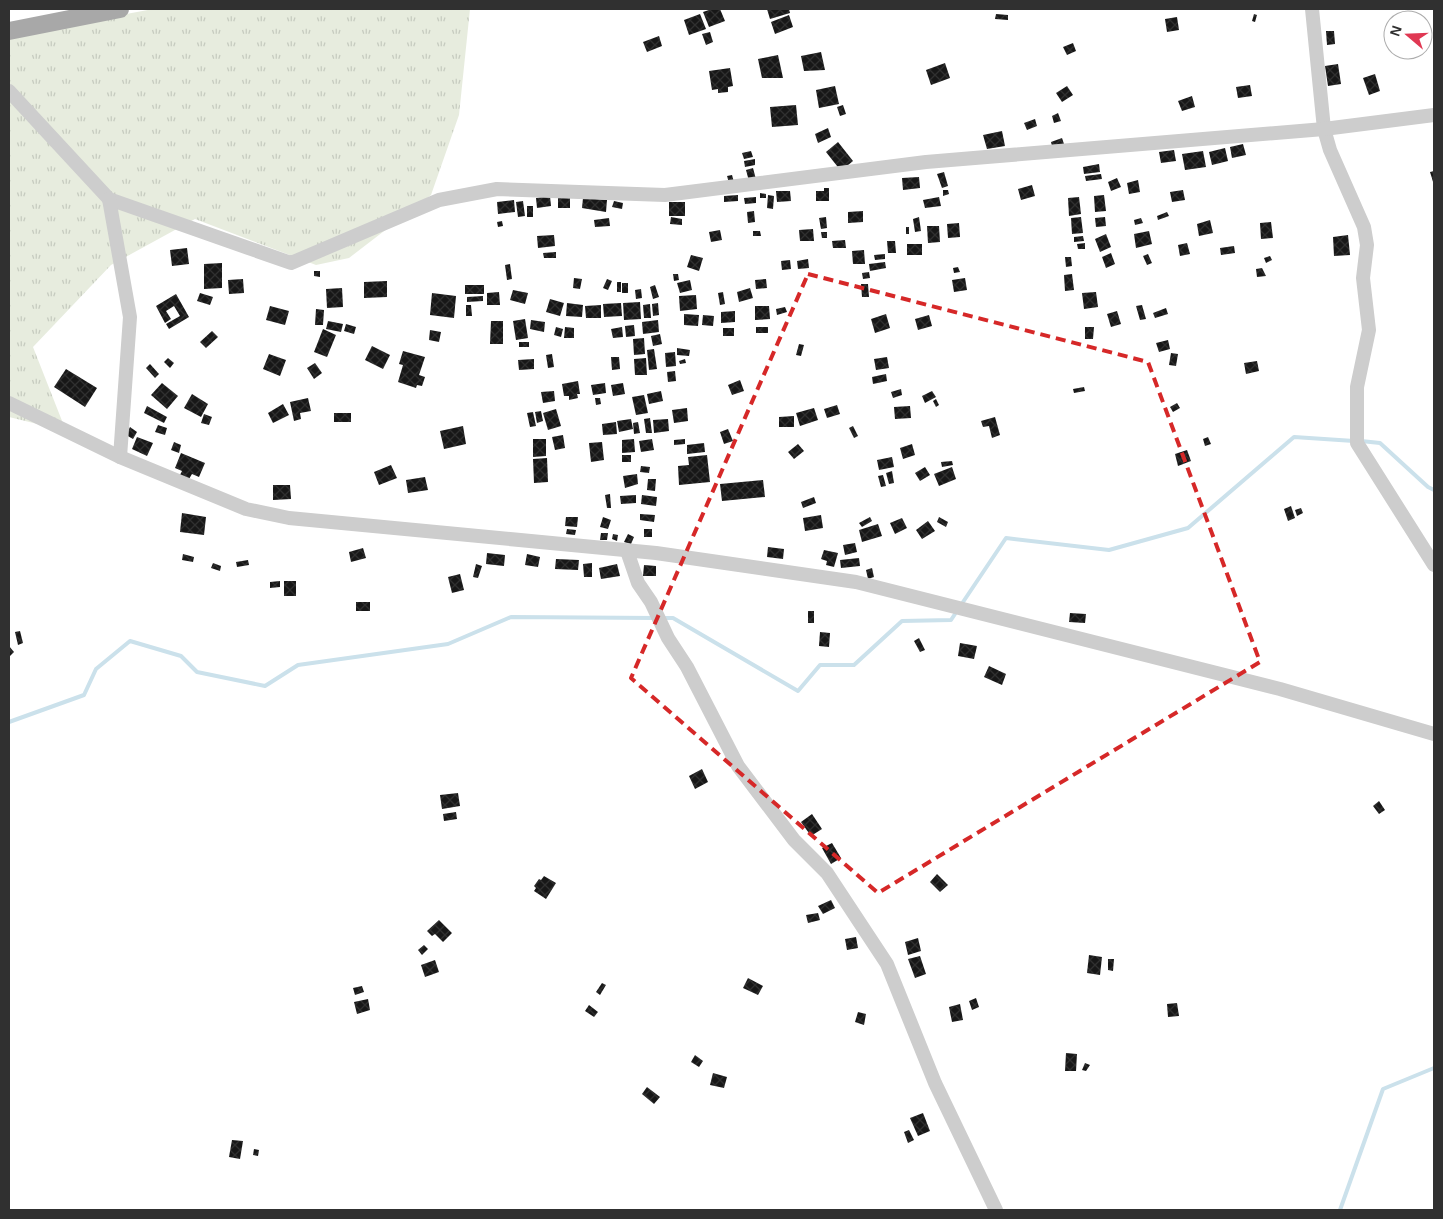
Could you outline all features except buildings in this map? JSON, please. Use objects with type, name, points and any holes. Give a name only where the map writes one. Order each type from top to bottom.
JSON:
[{"type":"main road","points":[[9,30],[120,9]]},
{"type":"street","points":[[1312,9],[1324,128],[1330,150],[1351,192],[1364,227],[1367,245],[1363,278],[1369,330],[1357,388],[1357,443],[1434,565]]},
{"type":"street","points":[[9,91],[109,199],[291,263],[439,200],[497,188],[665,195],[926,162],[1324,128],[1434,115]]},
{"type":"street","points":[[109,199],[130,318],[120,457]]},
{"type":"street","points":[[9,403],[120,457],[246,509],[288,518],[412,528],[656,553],[797,572],[907,593],[1280,689],[1434,734]]},
{"type":"street","points":[[627,551],[638,583],[651,602],[668,638],[688,667],[738,766],[794,840],[827,873],[886,964],[935,1083],[996,1210]]},
{"type":"highlighted area","points":[[808,274],[1148,362],[1260,662],[878,893],[631,678]]},
{"type":"green space","points":[[153,9],[470,9],[459,115],[431,195],[349,258],[316,265],[195,219],[111,265],[33,347],[66,431],[9,417],[9,36]]},
{"type":"waterway","points":[[961,605],[1006,538],[1109,550],[1188,528],[1294,437],[1354,441]]},
{"type":"waterway","points":[[1361,441],[1380,443],[1428,487],[1434,490]]},
{"type":"waterway","points":[[663,618],[673,618],[798,691],[820,665],[854,665],[902,621],[951,620],[957,611]]},
{"type":"waterway","points":[[9,722],[84,695],[96,669],[130,641],[181,656],[197,672],[265,686],[298,665],[448,644],[511,617],[656,618]]},
{"type":"waterway","points":[[1340,1210],[1383,1089],[1434,1068]]}]
